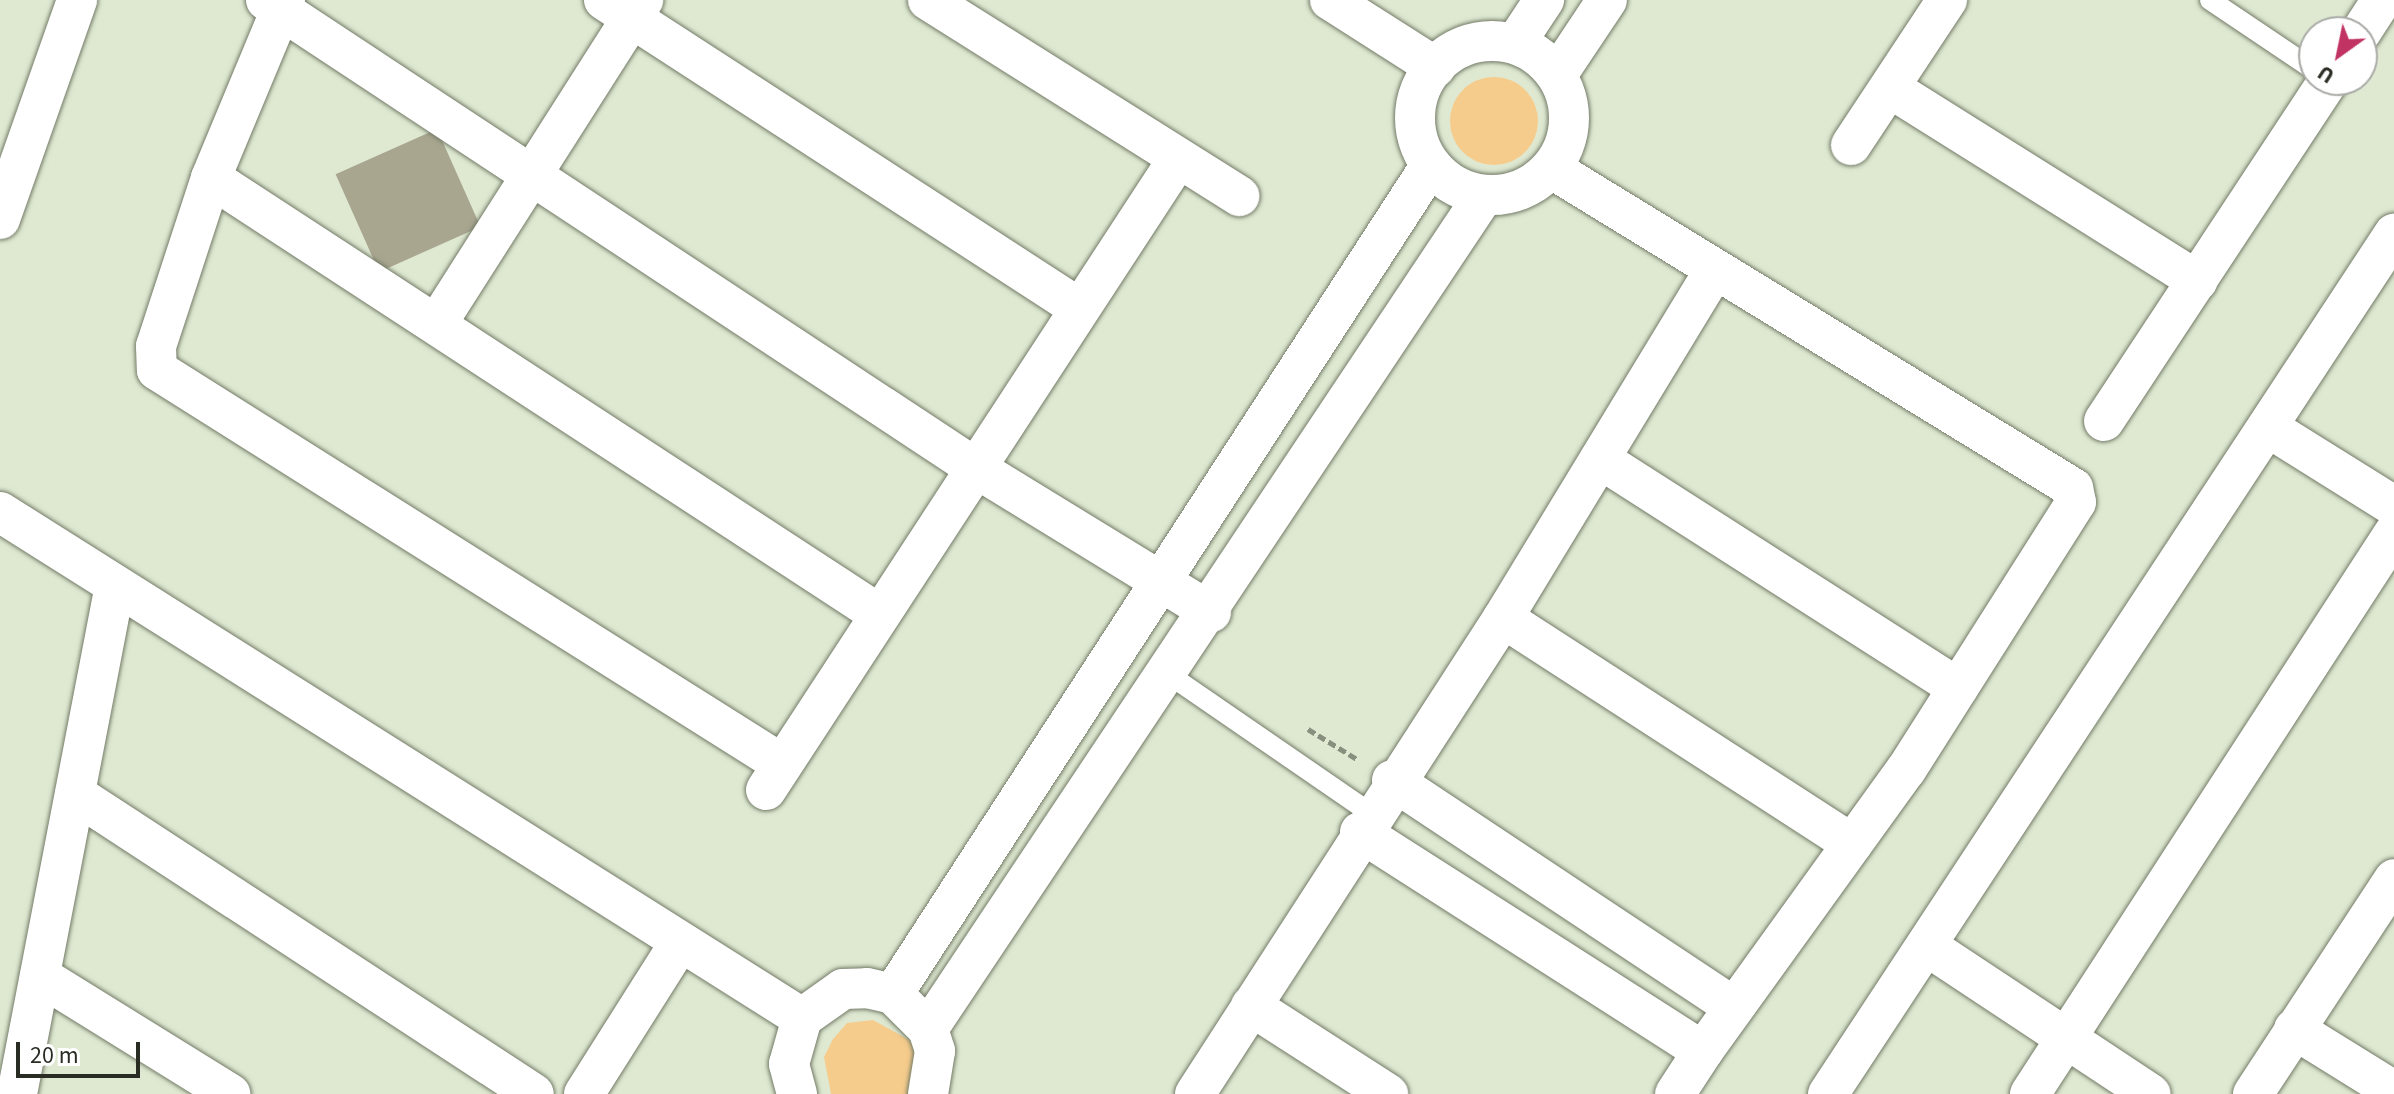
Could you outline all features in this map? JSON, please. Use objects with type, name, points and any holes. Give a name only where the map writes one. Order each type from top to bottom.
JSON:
[{"type":"street","points":[[0,219],[77,0]]},
{"type":"street","points":[[928,0],[1239,196]]},
{"type":"street","points":[[1330,0],[1435,67]]},
{"type":"street","points":[[1515,44],[1544,0]]},
{"type":"street","points":[[1557,75],[1607,0]]},
{"type":"street","points":[[1851,145],[1947,0]]},
{"type":"street","points":[[1178,159],[974,467],[774,777],[157,370],[156,346],[211,178],[277,3],[531,178],[974,467],[1211,612]]},
{"type":"street","points":[[438,322],[531,178],[626,6],[1079,308]]},
{"type":"street","points":[[1515,44],[1557,75],[1570,123],[1552,169],[1533,185],[1484,195],[1459,188],[1431,165],[1415,129],[1416,103],[1435,67],[1464,45],[1515,44]]},
{"type":"street","points":[[1890,88],[2198,281]]},
{"type":"street","points":[[2104,421],[2319,96]]},
{"type":"street","points":[[893,994],[1431,165]]},
{"type":"street","points":[[1552,169],[2073,488],[2072,514],[1958,688],[1675,1094]]},
{"type":"street","points":[[211,178],[438,322],[879,614]]},
{"type":"street","points":[[928,1029],[1211,612],[1484,195]]},
{"type":"street","points":[[1828,1094],[2394,234]]},
{"type":"street","points":[[1195,1094],[1392,780],[1503,618],[1715,269]]},
{"type":"street","points":[[2269,428],[2394,506]]},
{"type":"street","points":[[1600,459],[1958,688]]},
{"type":"street","points":[[0,512],[802,1018]]},
{"type":"street","points":[[2030,1094],[2394,533]]},
{"type":"street","points":[[17,1094],[115,585]]},
{"type":"street","points":[[1503,618],[1852,844]]},
{"type":"street","points":[[1392,780],[1734,1007]]},
{"type":"street","points":[[75,794],[534,1094]]},
{"type":"street","points":[[1367,823],[1703,1051]]},
{"type":"street","points":[[2253,1094],[2394,879]]},
{"type":"street","points":[[584,1094],[680,942]]},
{"type":"street","points":[[1927,946],[2151,1094]]},
{"type":"street","points":[[40,976],[230,1094]]},
{"type":"street","points":[[797,1094],[789,1064],[802,1018],[843,989],[893,994],[928,1029],[935,1051],[928,1094]]},
{"type":"street","points":[[1251,1006],[1388,1094]]},
{"type":"street","points":[[2294,1029],[2394,1091]]},
{"type":"lane","points":[[2210,0],[2298,59]]},
{"type":"lane","points":[[1168,674],[1367,823]]},
{"type":"shaded area","points":[[1494,77],[1511,80],[1525,90],[1535,104],[1538,121],[1535,138],[1525,152],[1511,162],[1494,165],[1477,162],[1463,152],[1453,138],[1450,121],[1453,104],[1463,90],[1477,80]]},
{"type":"shaded area","points":[[873,1020],[913,1042],[920,1069],[909,1094],[831,1094],[824,1057],[833,1039],[847,1023]]},
{"type":"building","points":[[437,129],[481,227],[379,272],[336,174]]}]
